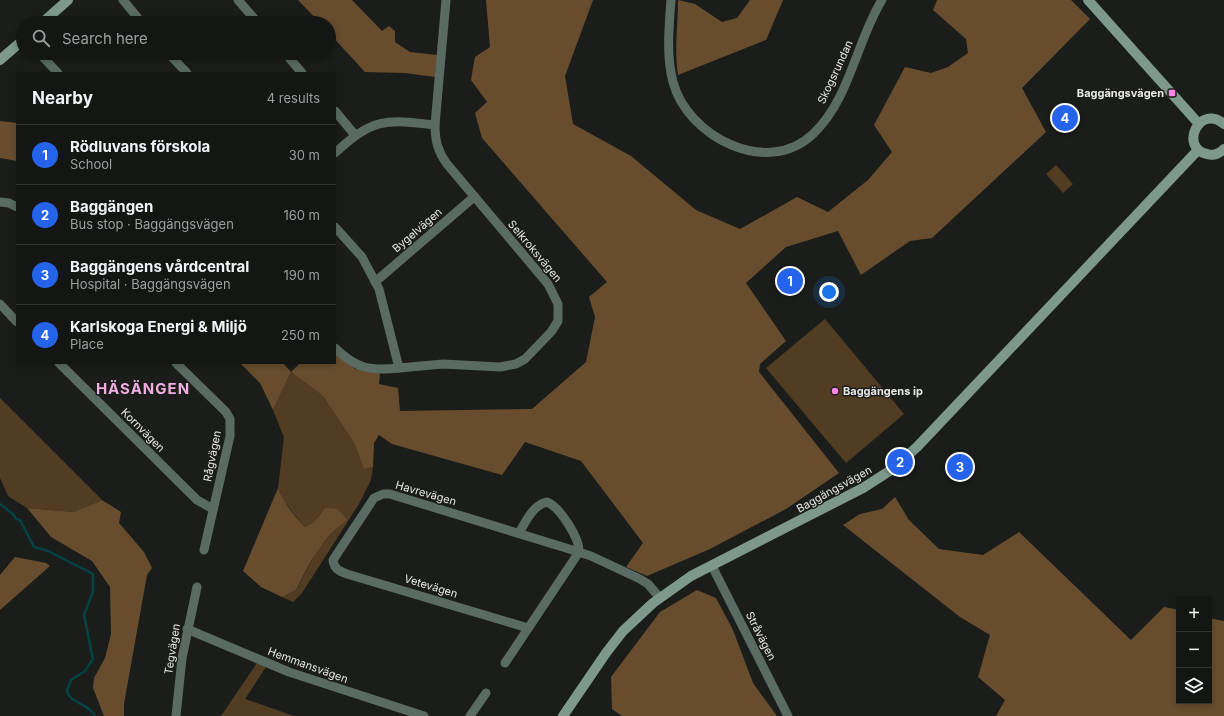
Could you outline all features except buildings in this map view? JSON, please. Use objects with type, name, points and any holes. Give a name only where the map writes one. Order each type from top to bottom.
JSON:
[{"type":"street","points":[[50,16],[68,0]]},
{"type":"street","points":[[123,0],[136,16]]},
{"type":"street","points":[[238,0],[252,16]]},
{"type":"street","name":"Selkroksvägen","points":[[336,349],[360,367],[371,369],[443,364],[509,366],[524,359],[551,332],[558,321],[558,304],[548,284],[440,155],[436,143],[435,125],[446,0]]},
{"type":"street","name":"Skogsrundan","points":[[671,0],[670,62],[673,82],[678,96],[700,125],[718,138],[735,146],[762,153],[788,149],[801,143],[820,126],[843,89],[882,0]]},
{"type":"street","points":[[1088,0],[1199,124]]},
{"type":"street","points":[[0,60],[16,46]]},
{"type":"street","points":[[46,60],[57,72]]},
{"type":"street","points":[[175,60],[186,72]]},
{"type":"street","points":[[291,60],[301,72]]},
{"type":"street","points":[[336,112],[355,135]]},
{"type":"street","points":[[1223,121],[1209,119],[1199,124],[1193,136],[1194,144],[1198,150],[1209,155],[1218,154],[1224,151]]},
{"type":"street","points":[[336,152],[355,135],[378,124],[388,122],[406,122],[435,125]]},
{"type":"street","name":"Baggängsvägen","points":[[563,716],[606,653],[623,631],[660,598],[691,576],[843,500],[891,470],[942,423],[1198,150]]},
{"type":"street","name":"Bygelvägen","points":[[375,282],[474,197]]},
{"type":"street","points":[[0,202],[9,203],[16,206]]},
{"type":"street","points":[[336,228],[362,257],[375,282],[399,368]]},
{"type":"street","points":[[0,304],[16,321]]},
{"type":"street","name":"Kornvägen","points":[[59,364],[197,500],[213,509]]},
{"type":"street","name":"Rågvägen","points":[[177,364],[221,407],[230,419],[230,436],[204,550]]},
{"type":"street","name":"Havrevägen","points":[[333,560],[374,498],[383,494],[390,494],[579,552],[640,579],[648,584],[660,598]]},
{"type":"street","points":[[505,663],[579,552],[579,546],[576,538],[556,508],[547,502],[541,503],[535,508],[519,533]]},
{"type":"street","name":"Vetevägen","points":[[333,560],[334,566],[338,570],[348,574],[528,628]]},
{"type":"street","name":"Stråvägen","points":[[712,566],[788,716]]},
{"type":"street","name":"Tegvägen","points":[[176,716],[178,685],[187,629],[197,587]]},
{"type":"street","name":"Hemmansvägen","points":[[187,629],[289,672],[424,716]]},
{"type":"street","points":[[470,716],[486,692]]},
{"type":"shaded area","points":[[298,0],[352,0],[382,31],[389,26],[395,31],[395,42],[410,52],[437,55],[435,77],[405,73],[365,72],[336,41],[336,16],[313,16]]},
{"type":"shaded area","points":[[486,0],[593,0],[565,76],[573,124],[631,156],[696,210],[740,229],[797,197],[828,212],[868,180],[892,152],[874,125],[905,67],[931,73],[948,67],[968,53],[966,39],[933,10],[937,0],[1071,0],[1090,19],[1022,88],[1046,132],[932,238],[910,241],[861,275],[838,231],[786,247],[746,283],[786,341],[760,364],[759,372],[839,473],[786,509],[710,549],[647,576],[626,567],[643,543],[581,461],[525,442],[502,475],[392,444],[379,435],[374,443],[373,467],[364,469],[354,443],[323,396],[291,372],[299,364],[336,364],[336,353],[355,369],[380,373],[379,384],[398,388],[400,411],[532,409],[586,362],[595,317],[589,297],[607,282],[482,138],[475,113],[487,102],[471,80],[475,57],[490,47]]},
{"type":"shaded area","points":[[678,0],[695,4],[722,22],[737,18],[750,0],[783,0],[766,40],[678,75],[676,47]]},
{"type":"shaded area","points":[[0,121],[16,123],[16,161],[0,158]]},
{"type":"shaded area","points":[[1056,165],[1073,184],[1063,193],[1046,174]]},
{"type":"shaded area","name":"Baggängens ip","points":[[825,319],[904,414],[846,463],[766,368]]},
{"type":"shaded area","points":[[241,364],[284,364],[291,372],[273,410],[260,383]]},
{"type":"shaded area","points":[[291,372],[323,396],[354,443],[364,469],[373,467],[371,480],[359,504],[302,593],[293,602],[282,597],[296,590],[319,547],[337,528],[325,508],[314,522],[305,527],[282,498],[278,488],[284,437],[273,410]]},
{"type":"shaded area","points":[[0,398],[102,500],[74,512],[27,508],[8,496],[0,478]]},
{"type":"shaded area","points":[[278,488],[283,499],[305,527],[314,522],[325,508],[338,509],[347,520],[323,543],[296,590],[282,597],[261,587],[243,571]]},
{"type":"shaded area","points":[[895,497],[909,520],[939,549],[983,555],[1019,532],[1131,640],[1164,607],[1176,609],[1176,704],[1212,704],[1212,619],[1224,621],[1224,716],[996,716],[1005,700],[978,677],[990,635],[960,617],[843,525],[860,514],[882,509]]},
{"type":"shaded area","points":[[102,500],[121,512],[119,523],[144,552],[152,568],[147,575],[124,704],[124,716],[104,716],[93,688],[94,678],[105,658],[111,634],[110,587],[92,561],[51,537],[27,508],[74,512]]},
{"type":"shaded area","points":[[15,557],[46,563],[50,566],[0,610],[0,575]]},
{"type":"shaded area","points":[[697,590],[716,598],[733,630],[753,683],[777,716],[622,716],[612,709],[611,677],[660,612]]},
{"type":"shaded area","points":[[257,663],[266,667],[245,699],[294,716],[221,716]]},
{"type":"waterway","points":[[0,504],[13,514],[16,519],[20,520],[34,547],[48,551],[93,574],[93,592],[84,615],[93,659],[85,671],[71,680],[67,691],[72,699],[89,708],[95,716]]},
{"type":"place","name":"Baggängsvägen","points":[[1172,93]]},
{"type":"place","name":"Karlskoga Energi & Miljö","points":[[1065,118]]},
{"type":"place","name":"Rödluvans förskola","points":[[790,281]]},
{"type":"place","name":"Baggängens ip","points":[[835,391]]},
{"type":"place","name":"Baggängen","points":[[900,462]]},
{"type":"place","name":"Baggängens vårdcentral","points":[[960,467]]},
{"type":"district","name":"HÄSÄNGEN","points":[[143,389]]}]
